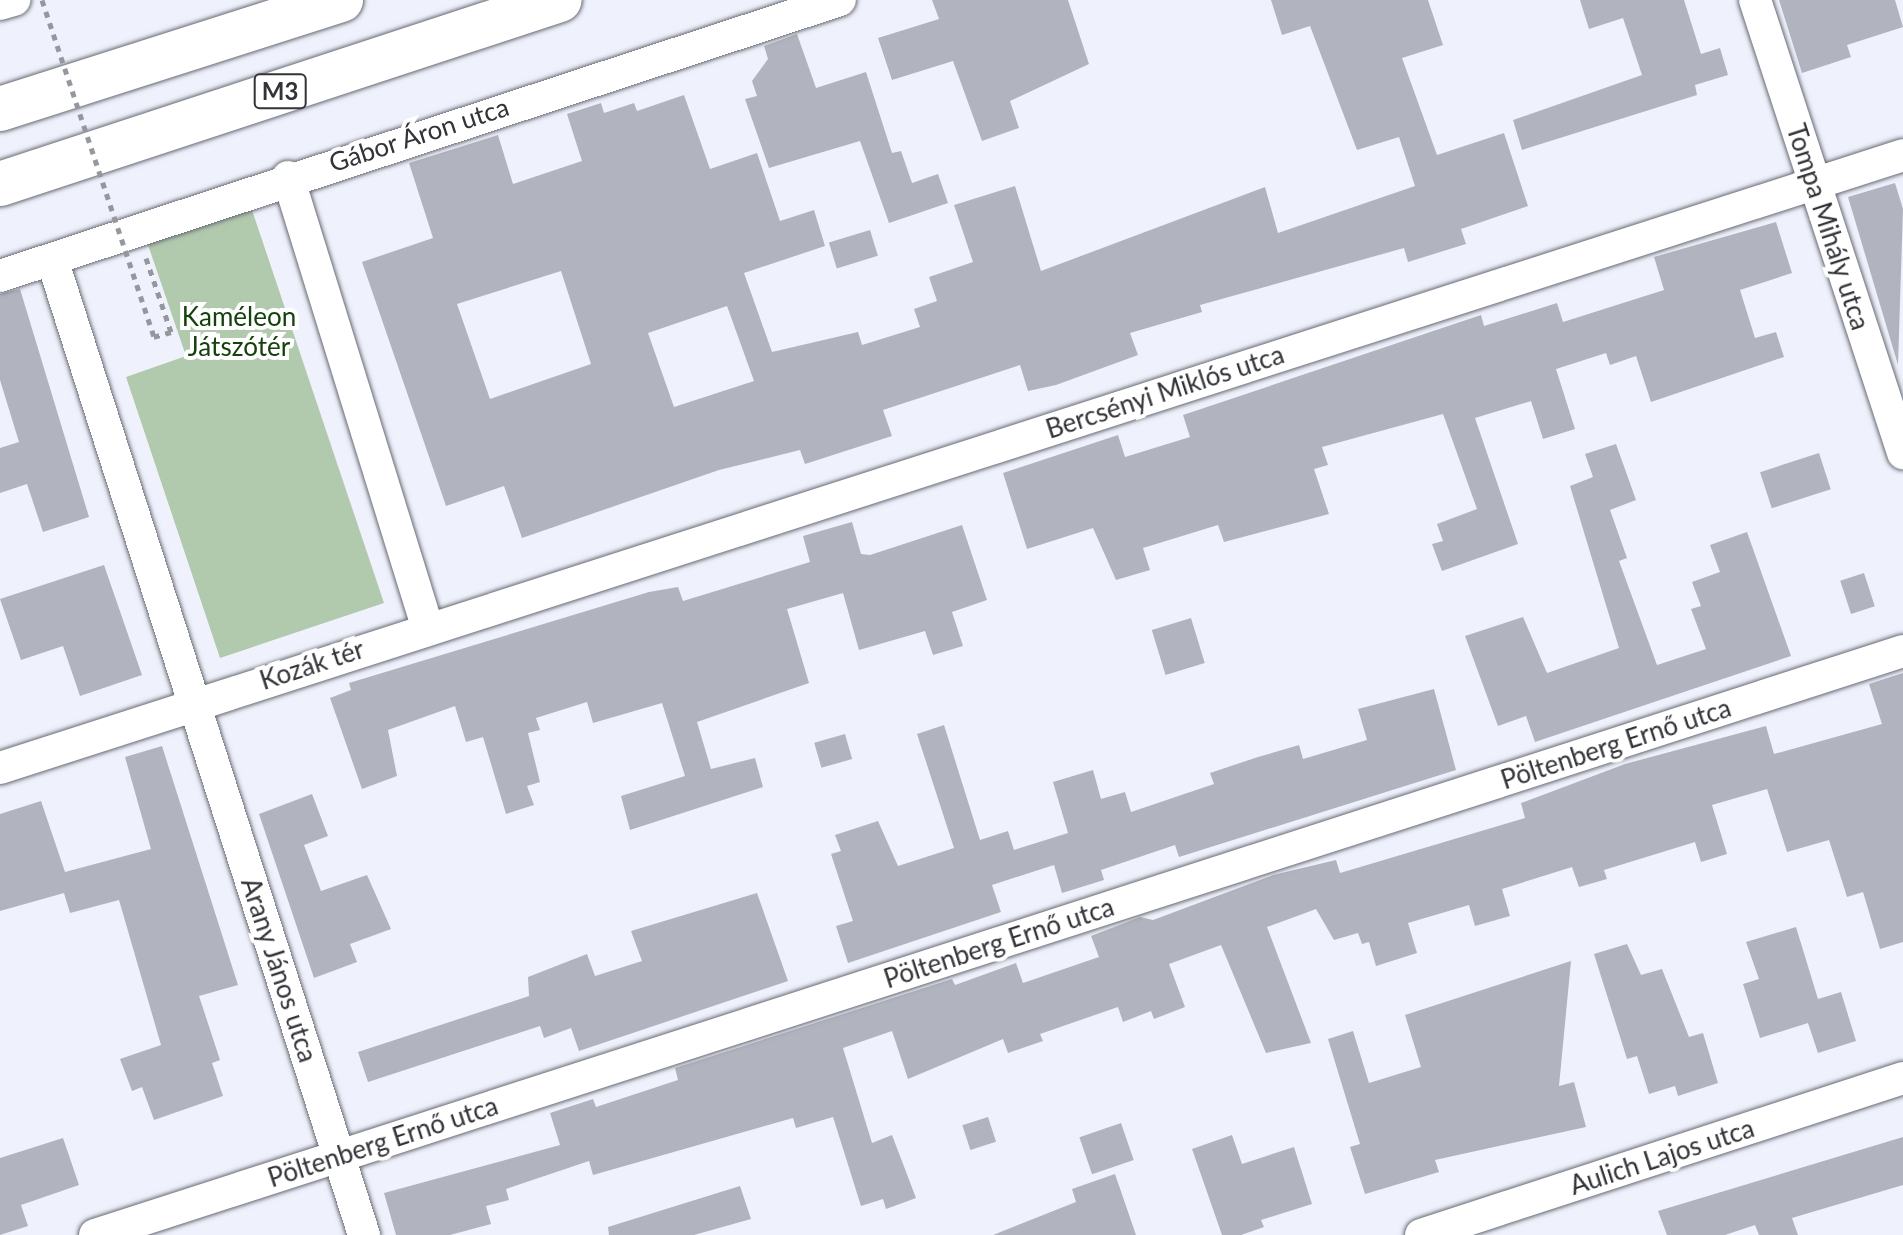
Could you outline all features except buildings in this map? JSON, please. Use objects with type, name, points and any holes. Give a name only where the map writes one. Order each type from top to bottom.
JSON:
[{"type":"main road","points":[[0,109],[341,0]]},
{"type":"main road","name":"M3","points":[[0,184],[560,0]]},
{"type":"street","points":[[0,4],[14,0]]},
{"type":"street","name":"Gábor Áron utca","points":[[0,276],[288,177],[840,0]]},
{"type":"street","name":"Tompa Mihály utca","points":[[1755,0],[1903,453]]},
{"type":"street","name":"Bercsényi Miklós utca","points":[[427,627],[1903,155]]},
{"type":"street","points":[[288,177],[427,627]]},
{"type":"street","points":[[0,768],[194,705],[52,259]]},
{"type":"street","name":"Kozák tér","points":[[194,705],[427,627]]},
{"type":"street","name":"Pöltenberg Ernő utca","points":[[95,1235],[1903,651]]},
{"type":"street","name":"Arany János utca","points":[[194,705],[364,1235]]},
{"type":"street","name":"Aulich Lajos utca","points":[[1421,1235],[1903,1078]]},
{"type":"path","points":[[42,0],[154,337],[171,332],[145,254]]},
{"type":"green space","name":"Kaméleon Játszótér","points":[[251,207],[384,603],[220,658],[126,377],[186,356],[147,242]]}]
